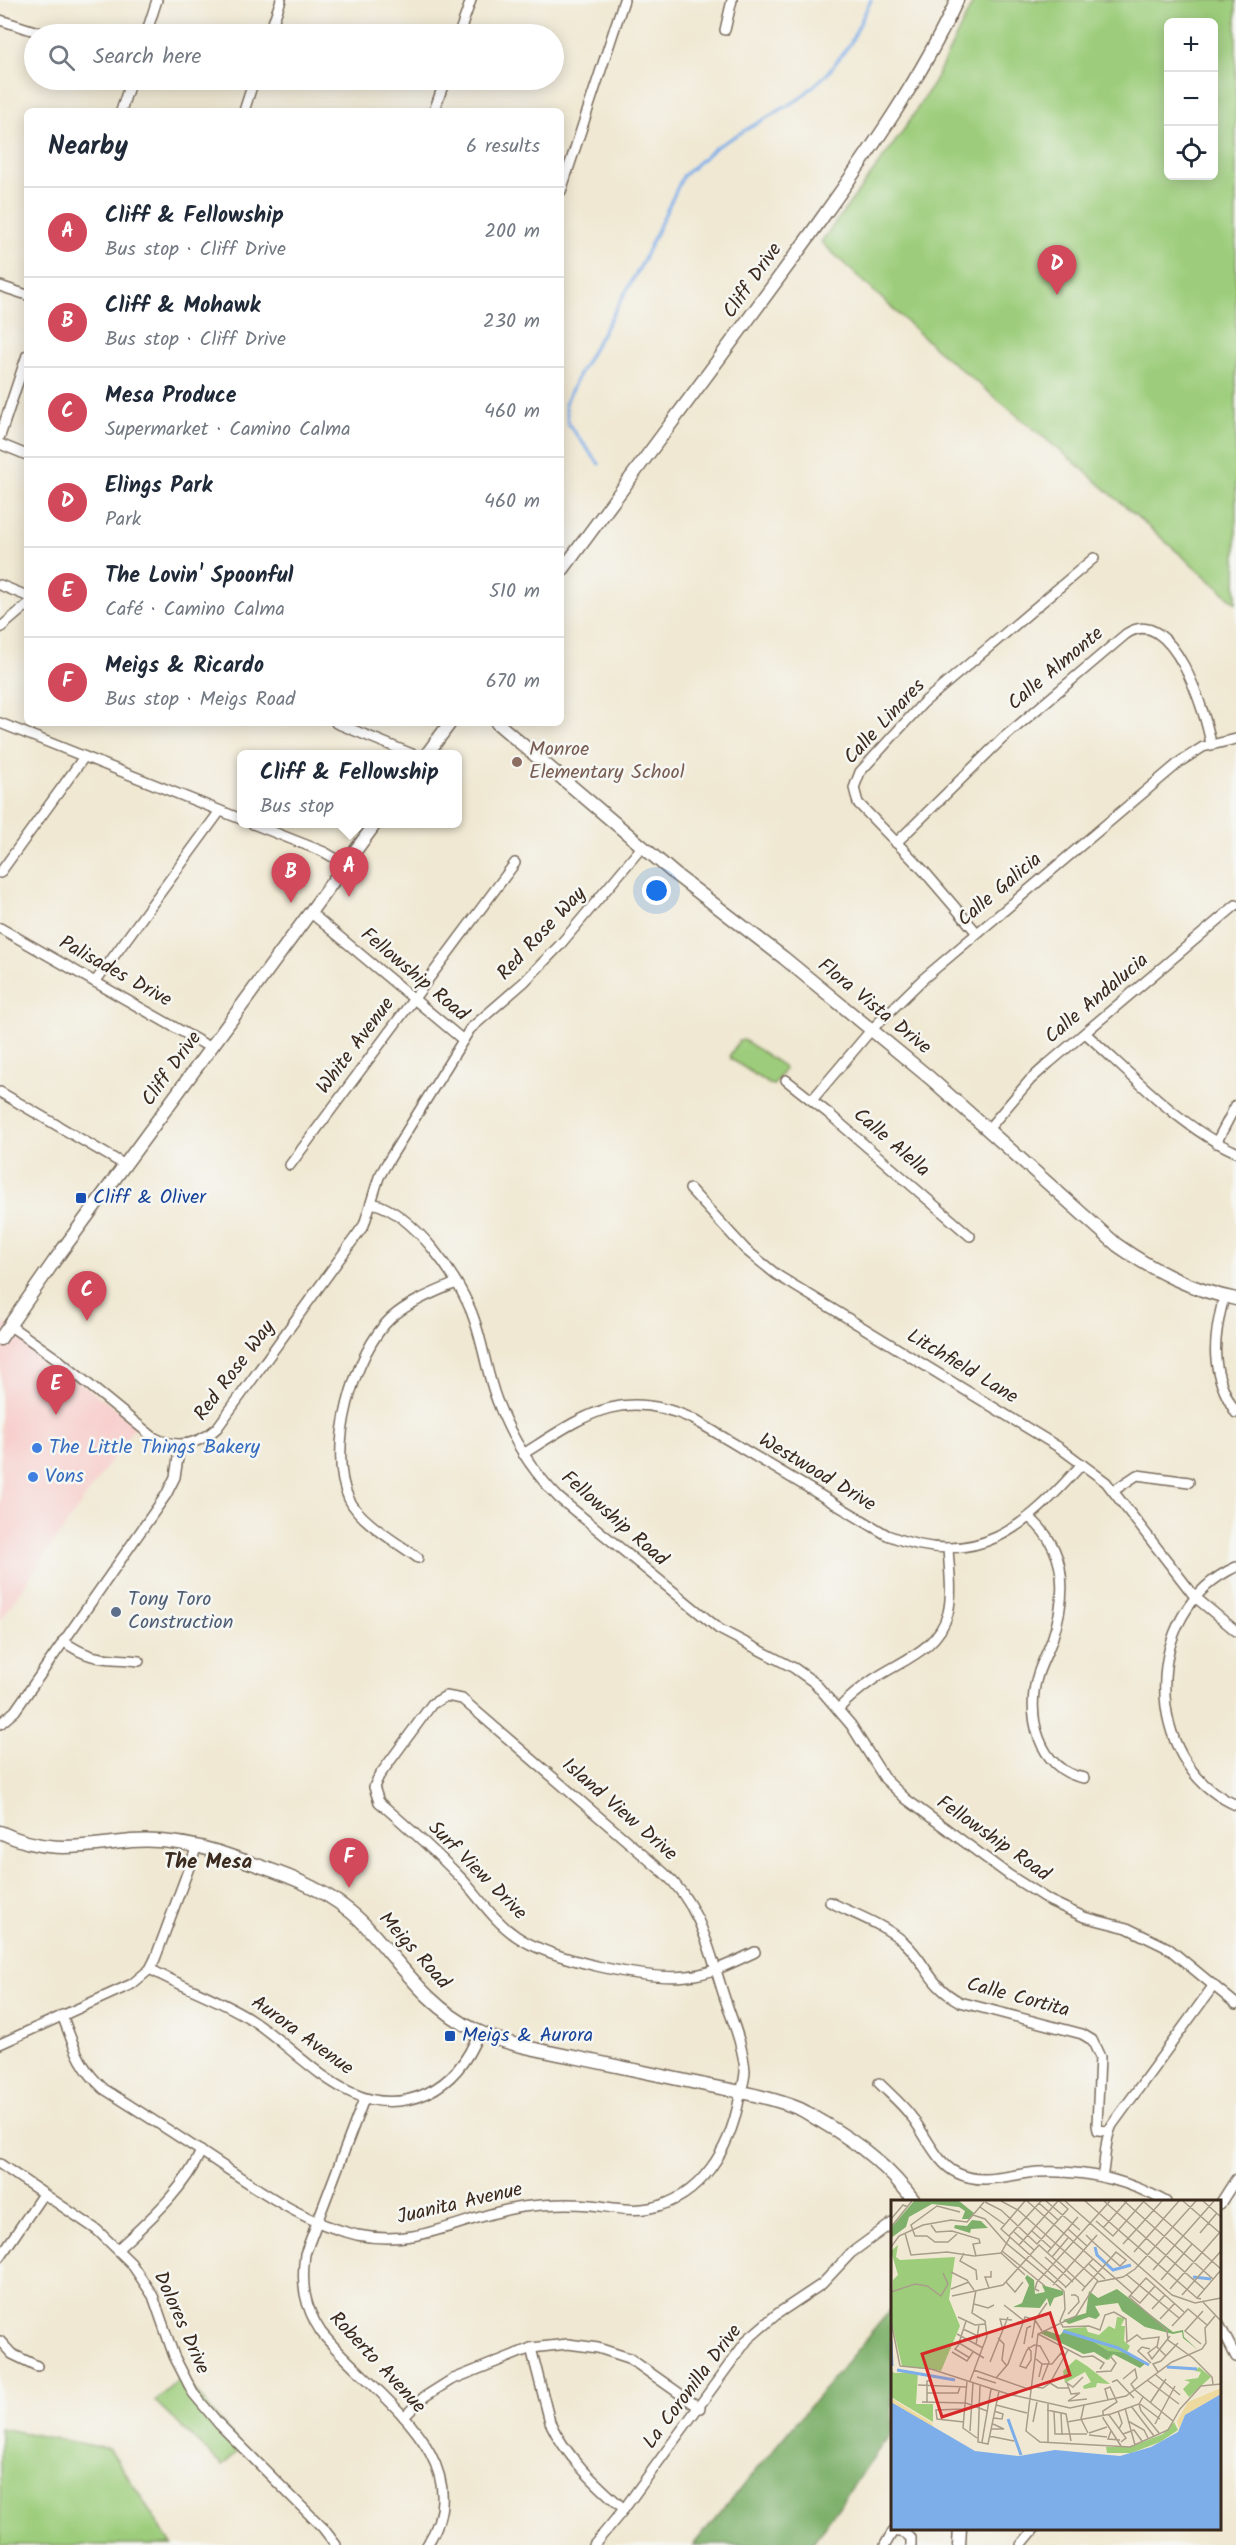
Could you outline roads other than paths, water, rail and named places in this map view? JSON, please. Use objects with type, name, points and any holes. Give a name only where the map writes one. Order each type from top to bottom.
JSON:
[{"type":"main road","name":"Cliff Drive","points":[[564,568],[737,337],[861,166],[938,42],[957,0]]},
{"type":"main road","points":[[430,750],[448,726]]},
{"type":"main road","name":"Flora Vista Drive","points":[[501,726],[642,847],[872,1029],[989,1128],[1117,1245],[1165,1275],[1230,1298]]},
{"type":"main road","name":"Cliff Drive","points":[[0,1339],[372,828]]},
{"type":"main road","name":"Meigs Road","points":[[0,1832],[25,1842],[72,1848],[158,1840],[197,1846],[289,1876],[332,1898],[364,1924],[431,2000],[447,2013],[479,2032],[519,2045],[741,2093],[802,2110],[842,2133],[871,2155],[892,2173],[913,2200]]},
{"type":"main road","points":[[959,2545],[960,2530]]},
{"type":"street","points":[[149,24],[157,0]]},
{"type":"street","points":[[273,24],[281,0]]},
{"type":"street","points":[[463,24],[471,0]]},
{"type":"street","points":[[564,182],[624,0]]},
{"type":"street","points":[[725,30],[732,0]]},
{"type":"street","points":[[0,20],[24,28]]},
{"type":"street","points":[[122,108],[128,90]]},
{"type":"street","points":[[245,108],[251,90]]},
{"type":"street","points":[[435,108],[441,90]]},
{"type":"street","points":[[0,286],[24,294]]},
{"type":"street","points":[[0,436],[24,364]]},
{"type":"street","points":[[0,444],[24,454]]},
{"type":"street","name":"Calle Linares","points":[[978,933],[951,901],[858,803],[854,793],[857,778],[923,704],[1094,558]]},
{"type":"street","points":[[0,585],[24,595]]},
{"type":"street","points":[[0,628],[24,608]]},
{"type":"street","name":"Calle Almonte","points":[[896,843],[1036,708],[1126,634],[1136,629],[1146,628],[1161,635],[1184,666],[1202,704],[1211,744]]},
{"type":"street","points":[[0,723],[237,817]]},
{"type":"street","points":[[343,726],[402,750]]},
{"type":"street","name":"Calle Galicia","points":[[812,1100],[872,1029],[923,979],[1181,761],[1211,744],[1236,739]]},
{"type":"street","points":[[0,873],[84,757]]},
{"type":"street","points":[[95,982],[220,811]]},
{"type":"street","points":[[263,828],[324,852],[345,864]]},
{"type":"street","name":"Red Rose Way","points":[[463,1040],[470,1029],[524,982],[559,946],[642,847]]},
{"type":"street","name":"White Avenue","points":[[290,1165],[515,863]]},
{"type":"street","name":"Calle Andalucia","points":[[989,1128],[1030,1080],[1236,905]]},
{"type":"street","name":"Fellowship Road","points":[[311,913],[463,1040],[387,1163],[376,1185],[372,1203],[384,1207],[412,1226],[467,1300],[475,1320],[498,1402],[523,1454],[536,1473],[559,1498],[718,1629],[807,1677],[838,1708],[875,1765],[897,1792],[1008,1875],[1066,1910],[1145,1936],[1168,1948],[1236,2004]]},
{"type":"street","name":"Palisades Drive","points":[[0,928],[211,1048]]},
{"type":"street","points":[[1085,1033],[1189,1124],[1216,1143],[1236,1152]]},
{"type":"street","name":"Calle Alella","points":[[786,1080],[970,1236]]},
{"type":"street","points":[[0,1092],[125,1165]]},
{"type":"street","points":[[1216,1143],[1236,1105]]},
{"type":"street","name":"Litchfield Lane","points":[[690,1190],[746,1250],[777,1275],[1060,1448],[1097,1474],[1113,1491],[1195,1597],[1236,1631]]},
{"type":"street","name":"Red Rose Way","points":[[180,1445],[200,1440],[217,1428],[350,1246],[364,1225],[372,1203]]},
{"type":"street","points":[[418,1558],[360,1513],[349,1498],[341,1464],[343,1432],[357,1374],[376,1337],[388,1320],[403,1309],[456,1283]]},
{"type":"street","points":[[1230,1298],[1217,1324],[1215,1359],[1222,1387],[1236,1413]]},
{"type":"street","points":[[0,1724],[15,1711],[166,1495],[175,1477],[180,1445],[153,1437],[60,1361],[9,1325]]},
{"type":"street","name":"Westwood Drive","points":[[523,1454],[593,1413],[627,1404],[658,1406],[693,1419],[863,1523],[887,1535],[919,1545],[948,1548],[972,1545],[1007,1533],[1030,1518],[1082,1464]]},
{"type":"street","points":[[1113,1491],[1130,1477],[1137,1475],[1189,1482]]},
{"type":"street","points":[[1030,1518],[1041,1528],[1056,1551],[1062,1577],[1062,1602],[1058,1622],[1034,1690],[1036,1728],[1047,1755],[1058,1768],[1084,1778]]},
{"type":"street","points":[[838,1708],[876,1677],[912,1657],[935,1638],[947,1614],[950,1600],[948,1548]]},
{"type":"street","points":[[1236,1567],[1216,1579],[1195,1597],[1180,1620],[1168,1653],[1164,1682],[1166,1712],[1179,1750],[1195,1775],[1219,1796],[1236,1805]]},
{"type":"street","points":[[63,1641],[91,1657],[139,1661]]},
{"type":"street","name":"Island View Drive","points":[[378,1776],[436,1700],[451,1695],[462,1699],[674,1882],[693,1909],[740,2044],[745,2073],[741,2093]]},
{"type":"street","name":"Surf View Drive","points":[[378,1776],[374,1787],[379,1802],[446,1862],[501,1925],[530,1945],[549,1953],[651,1977],[689,1976],[715,1969],[755,1952]]},
{"type":"street","points":[[0,2044],[132,1984],[150,1969],[197,1846]]},
{"type":"street","name":"Calle Cortita","points":[[830,1902],[890,1932],[903,1941],[933,1982],[948,1996],[960,2002],[1082,2034],[1092,2040],[1100,2057],[1097,2125],[1098,2130],[1109,2131]]},
{"type":"street","name":"Aurora Avenue","points":[[150,1969],[229,2006],[274,2035],[326,2080],[364,2099],[395,2102],[419,2097],[434,2090],[450,2078],[462,2064],[473,2048],[479,2032]]},
{"type":"street","points":[[1101,2177],[1106,2162],[1109,2131],[1214,1985]]},
{"type":"street","name":"Juanita Avenue","points":[[62,2015],[77,2057],[94,2080],[104,2089],[292,2210],[357,2234],[380,2238],[404,2237],[451,2228],[500,2212],[546,2204],[593,2205],[637,2210],[664,2204],[689,2191],[708,2173],[731,2132],[741,2093]]},
{"type":"street","points":[[879,2084],[910,2114],[947,2166],[955,2172],[981,2180],[1037,2172],[1061,2172],[1101,2177],[1135,2187],[1162,2200]]},
{"type":"street","name":"Roberto Avenue","points":[[364,2099],[305,2254],[303,2292],[312,2318],[327,2340],[404,2417],[431,2452],[441,2480],[442,2504],[439,2522],[427,2545]]},
{"type":"street","points":[[119,2248],[168,2200],[201,2151]]},
{"type":"street","name":"Dolores Drive","points":[[0,2164],[97,2230],[119,2248],[144,2280],[153,2296],[174,2356],[194,2393],[219,2424],[323,2528],[336,2545]]},
{"type":"street","points":[[1221,2202],[1236,2179]]},
{"type":"street","points":[[0,2257],[43,2194]]},
{"type":"street","name":"La Coronilla Drive","points":[[594,2545],[700,2408],[748,2339],[762,2326],[822,2284],[851,2253],[891,2224]]},
{"type":"street","points":[[1221,2328],[1236,2357]]},
{"type":"street","points":[[0,2341],[12,2354],[37,2366]]},
{"type":"street","points":[[404,2417],[439,2386],[531,2348],[568,2344],[585,2345],[629,2358],[700,2408]]},
{"type":"street","points":[[531,2348],[555,2433],[565,2449],[624,2509]]},
{"type":"street","points":[[1021,2545],[1034,2530]]},
{"type":"street","points":[[885,2545],[885,2541],[893,2531],[905,2533],[911,2538],[911,2545]]},
{"type":"waterway","points":[[599,464],[569,425],[565,404],[579,374],[641,265],[683,176],[716,147],[799,99],[827,74],[850,44],[871,0]]},
{"type":"place","name":"Elings Park","points":[[1057,295]]},
{"type":"place","name":"Monroe Elementary School","points":[[517,762]]},
{"type":"place","name":"Cliff & Fellowship","points":[[349,897]]},
{"type":"place","name":"Cliff & Mohawk","points":[[291,903]]},
{"type":"place","name":"Cliff & Oliver","points":[[81,1198]]},
{"type":"place","name":"Mesa Produce","points":[[87,1321]]},
{"type":"place","name":"The Lovin' Spoonful","points":[[56,1415]]},
{"type":"place","name":"The Little Things Bakery","points":[[37,1448]]},
{"type":"place","name":"Vons","points":[[33,1477]]},
{"type":"place","name":"Tony Toro Construction","points":[[116,1612]]},
{"type":"place","name":"Meigs & Ricardo","points":[[349,1888]]},
{"type":"place","name":"Meigs & Aurora","points":[[450,2036]]},
{"type":"district","name":"The Mesa","points":[[208,1862]]}]
